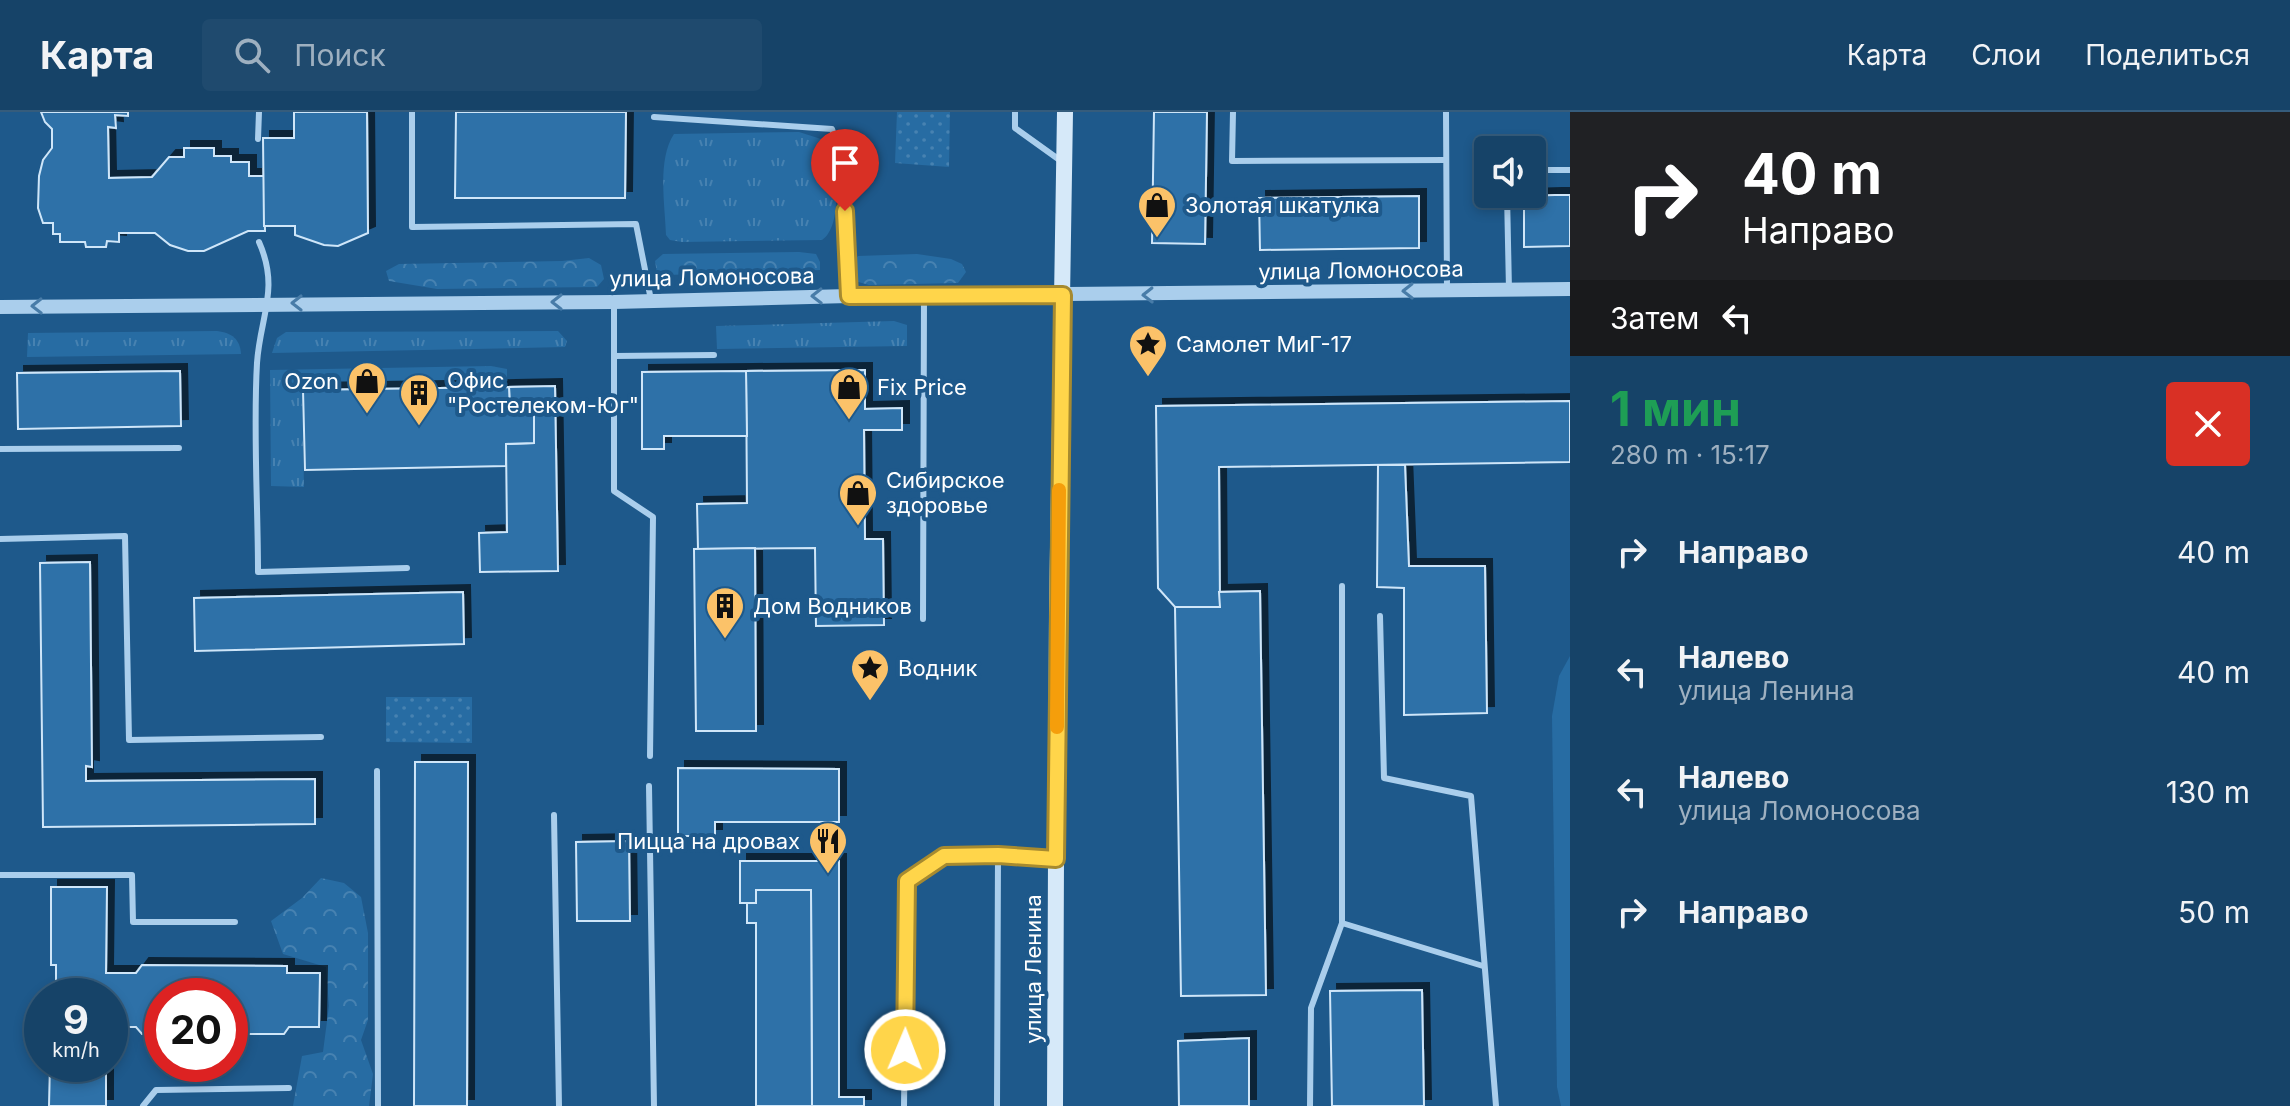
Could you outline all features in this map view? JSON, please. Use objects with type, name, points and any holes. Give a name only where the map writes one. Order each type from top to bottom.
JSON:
[{"type":"main road","name":"улица Ленина","points":[[1055,1106],[1065,112]]},
{"type":"street","name":"улица Ломоносова","points":[[0,307],[1570,289]]},
{"type":"lane","points":[[258,139],[259,112]]},
{"type":"lane","points":[[412,112],[412,227],[636,224],[651,300]]},
{"type":"lane","points":[[1015,112],[1015,128],[1065,164]]},
{"type":"lane","points":[[1233,112],[1232,161],[1446,160]]},
{"type":"lane","points":[[1446,112],[1447,291]]},
{"type":"lane","points":[[654,117],[832,129],[845,168],[849,296]]},
{"type":"lane","points":[[1546,170],[1570,170]]},
{"type":"lane","points":[[1507,208],[1509,290]]},
{"type":"lane","points":[[259,242],[267,260],[269,303],[257,360],[258,572],[407,568]]},
{"type":"lane","points":[[923,619],[924,296]]},
{"type":"lane","points":[[614,302],[614,491],[653,517],[650,756]]},
{"type":"lane","points":[[614,356],[714,355]]},
{"type":"lane","points":[[0,449],[179,448]]},
{"type":"lane","points":[[0,539],[125,536],[129,740],[321,737]]},
{"type":"lane","points":[[1310,1106],[1311,1008],[1342,923],[1342,586]]},
{"type":"lane","points":[[1380,616],[1384,778],[1471,796],[1496,1106]]},
{"type":"lane","points":[[377,771],[378,1106]]},
{"type":"lane","points":[[649,786],[654,1106]]},
{"type":"lane","points":[[554,815],[559,1106]]},
{"type":"lane","points":[[904,1106],[907,881],[944,856],[998,855],[1056,859]]},
{"type":"lane","points":[[997,1106],[998,855]]},
{"type":"lane","points":[[0,875],[132,875],[133,922],[235,922]]},
{"type":"lane","points":[[1342,923],[1483,966]]},
{"type":"lane","points":[[143,1106],[156,1090],[289,1088]]},
{"type":"green space","points":[[897,112],[950,112],[949,167],[895,163]]},
{"type":"green space","points":[[799,132],[824,140],[832,162],[836,207],[829,233],[822,240],[670,240],[666,235],[664,169],[665,156],[674,134]]},
{"type":"green space","points":[[663,254],[816,254],[820,270],[667,275],[657,273],[655,261]]},
{"type":"green space","points":[[917,254],[951,259],[962,264],[966,272],[958,283],[869,285],[855,281],[853,263],[858,256]]},
{"type":"green space","points":[[589,258],[601,265],[604,279],[597,287],[437,289],[389,281],[386,271],[399,264]]},
{"type":"green space","points":[[894,321],[907,325],[907,346],[717,349],[716,326]]},
{"type":"green space","points":[[217,331],[234,338],[241,354],[27,357],[28,333]]},
{"type":"green space","points":[[558,331],[567,341],[565,347],[272,353],[277,338],[286,332]]},
{"type":"green space","points":[[491,366],[507,369],[507,385],[302,388],[304,487],[271,486],[270,370]]},
{"type":"green space","points":[[1570,656],[1570,1106],[1561,1106],[1557,1087],[1552,716],[1559,676]]},
{"type":"green space","points":[[386,697],[472,697],[472,743],[386,742]]},
{"type":"green space","points":[[321,878],[344,883],[361,897],[368,933],[368,1020],[361,1040],[373,1074],[369,1106],[293,1106],[302,1056],[323,1052],[329,1006],[326,967],[283,954],[271,921],[302,898]]},
{"type":"building","points":[[41,112],[128,112],[128,116],[115,115],[116,128],[108,127],[109,178],[152,177],[169,157],[184,157],[184,148],[214,148],[214,156],[231,156],[231,162],[249,162],[249,176],[264,176],[265,231],[248,231],[204,251],[188,251],[170,245],[155,233],[119,233],[119,242],[107,241],[106,247],[86,247],[85,242],[60,242],[60,234],[53,234],[53,223],[43,223],[38,208],[39,176],[43,160],[52,148],[52,129]]},
{"type":"building","points":[[294,112],[367,112],[368,233],[338,246],[324,245],[295,235],[295,226],[264,226],[263,138],[294,138]]},
{"type":"building","points":[[456,112],[626,112],[625,198],[455,198]]},
{"type":"building","points":[[1154,112],[1207,112],[1205,244],[1152,243]]},
{"type":"building","points":[[1570,195],[1570,246],[1524,247],[1524,208],[1546,208],[1546,196]]},
{"type":"building","points":[[1419,196],[1419,248],[1260,250],[1259,198]]},
{"type":"building","points":[[865,370],[865,409],[902,408],[902,430],[864,430],[865,539],[883,539],[884,625],[816,626],[815,548],[698,549],[697,504],[747,503],[746,371]]},
{"type":"building","points":[[180,371],[181,426],[18,429],[17,373]]},
{"type":"building","points":[[746,371],[747,436],[664,436],[664,449],[642,449],[642,372]]},
{"type":"building","points":[[555,386],[558,571],[480,572],[479,533],[507,532],[506,444],[534,443],[534,411],[510,411],[509,387]]},
{"type":"building","name":"Офис \"Ростелеком-Юг\"","points":[[509,387],[510,411],[534,411],[534,443],[506,444],[506,466],[305,470],[303,390]]},
{"type":"building","points":[[1570,401],[1570,462],[1219,467],[1220,607],[1175,607],[1158,588],[1156,406]]},
{"type":"building","points":[[1378,465],[1405,465],[1409,566],[1485,566],[1487,713],[1404,715],[1404,588],[1377,587]]},
{"type":"building","name":"Дом Водников","points":[[755,548],[756,731],[696,731],[694,549]]},
{"type":"building","points":[[90,562],[92,767],[86,766],[86,781],[315,779],[315,824],[43,827],[40,563]]},
{"type":"building","points":[[1260,591],[1266,995],[1181,996],[1175,607],[1220,607],[1219,592]]},
{"type":"building","points":[[463,592],[464,644],[195,651],[194,598]]},
{"type":"building","points":[[415,762],[468,762],[467,1106],[414,1106]]},
{"type":"building","points":[[678,768],[839,769],[839,822],[715,822],[715,836],[678,836]]},
{"type":"building","points":[[629,841],[630,921],[577,921],[576,842]]},
{"type":"building","points":[[740,861],[839,861],[839,1097],[864,1097],[864,1106],[812,1106],[811,890],[756,890],[756,903],[740,903]]},
{"type":"building","points":[[51,887],[107,887],[106,973],[136,973],[142,965],[287,966],[287,973],[320,973],[319,1027],[289,1027],[284,1034],[248,1034],[248,978],[144,978],[142,1034],[136,1027],[128,1027],[128,978],[56,978],[56,965],[51,965]]},
{"type":"building","points":[[756,890],[811,890],[812,1106],[756,1106],[756,923],[747,923],[747,903],[756,903]]},
{"type":"building","points":[[1422,990],[1424,1106],[1332,1106],[1330,991]]},
{"type":"building","points":[[1249,1038],[1249,1106],[1179,1106],[1178,1041]]},
{"type":"building","points":[[50,1082],[106,1082],[106,1106],[49,1106]]},
{"type":"slow traffic","points":[[1057,727],[1059,490]]},
{"type":"place","name":"Золотая шкатулка","points":[[1157,239]]},
{"type":"place","name":"Самолет МиГ-17","points":[[1148,378]]},
{"type":"place","name":"Ozon","points":[[367,415]]},
{"type":"place","name":"Fix Price","points":[[849,421]]},
{"type":"place","name":"Офис \"Ростелеком-Юг\"","points":[[419,427]]},
{"type":"place","name":"Сибирское здоровье","points":[[858,527]]},
{"type":"place","name":"Дом Водников","points":[[725,640]]},
{"type":"place","name":"Водник","points":[[870,702]]},
{"type":"place","name":"Пицца на дровах","points":[[828,875]]},
{"type":"route","points":[[845,211],[849,296],[1063,295],[1056,859],[998,855],[944,856],[907,881],[905,1050]]}]
